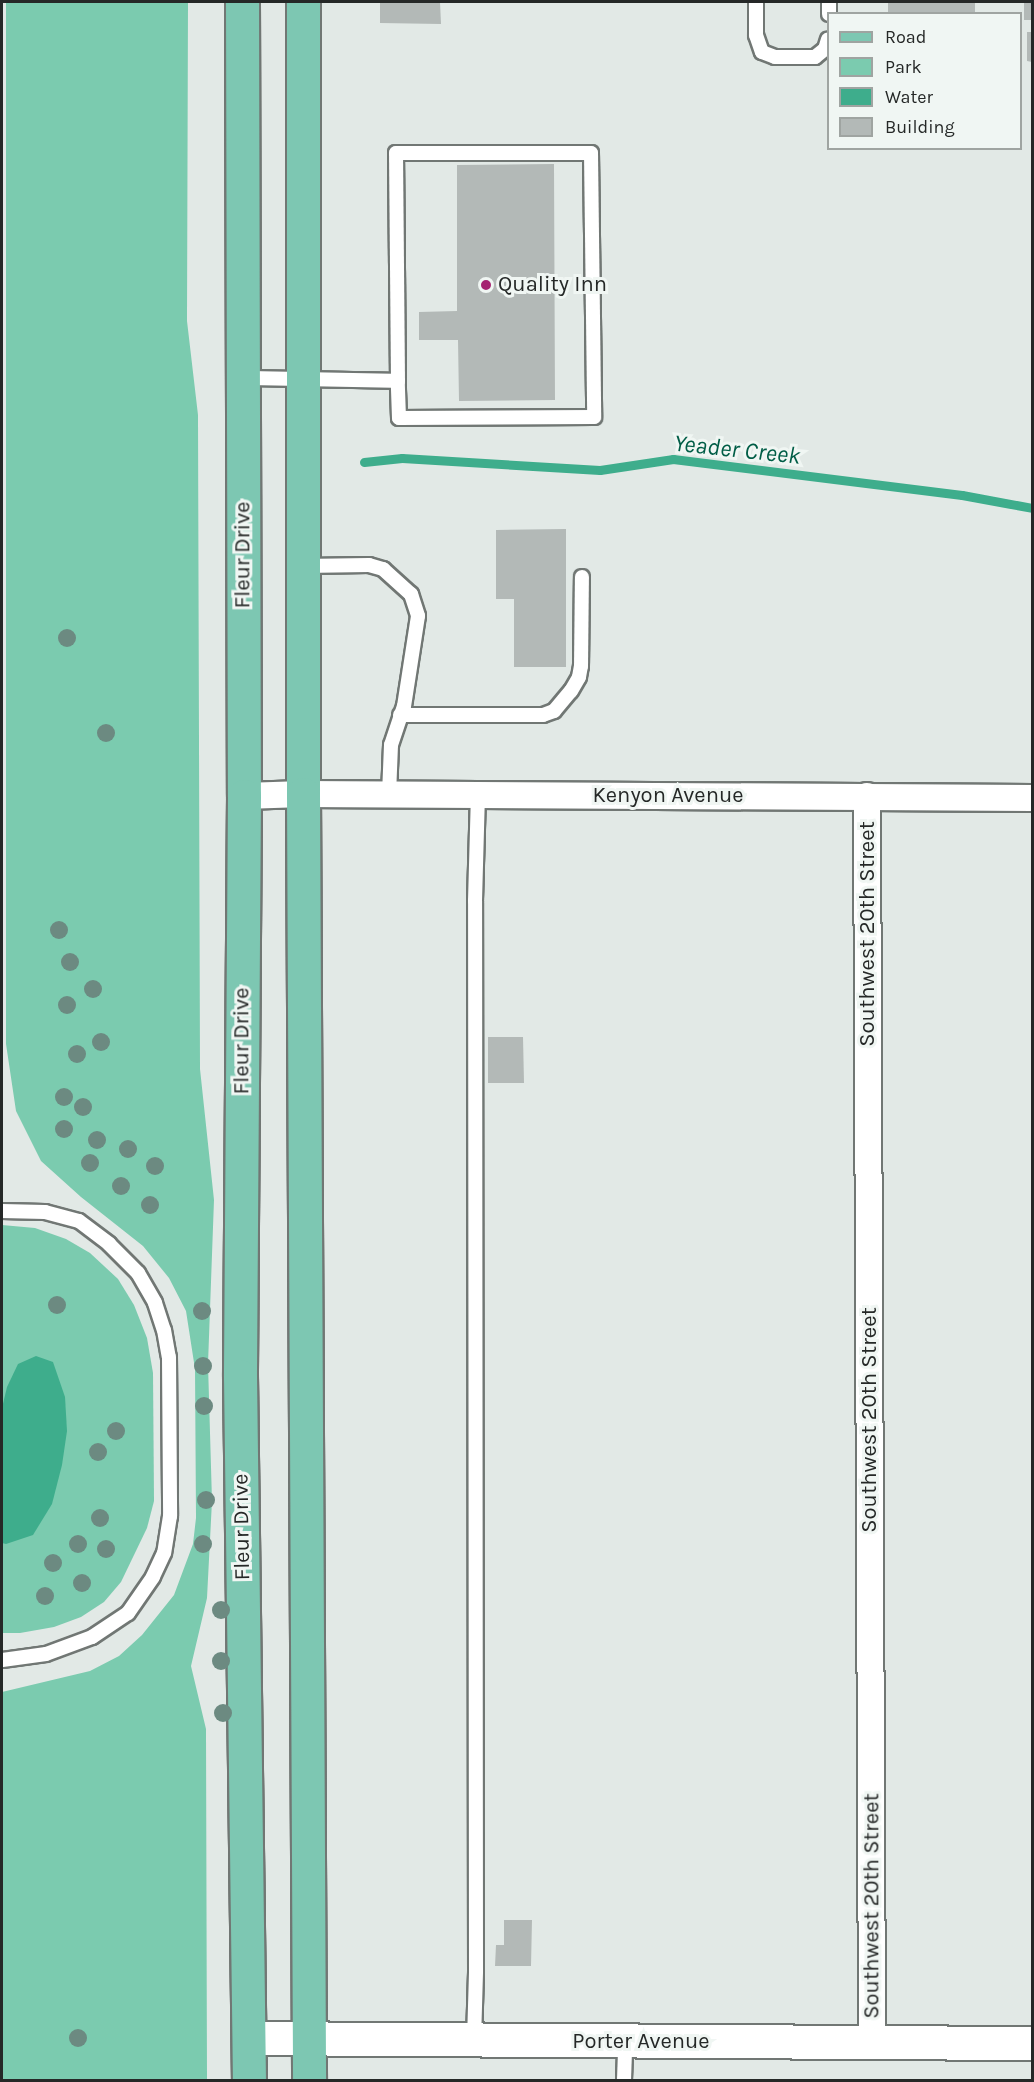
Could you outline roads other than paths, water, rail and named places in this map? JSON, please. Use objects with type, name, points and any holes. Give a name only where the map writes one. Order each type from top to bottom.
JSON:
[{"type":"main road","name":"Fleur Drive","points":[[242,2],[244,796],[240,1376],[249,2080]]},
{"type":"main road","points":[[303,2],[303,794],[309,2080]]},
{"type":"street","name":"Kenyon Avenue","points":[[244,796],[303,794],[1032,798]]},
{"type":"street","name":"Southwest 20th Street","points":[[867,796],[872,2043]]},
{"type":"street","name":"Porter Avenue","points":[[249,2038],[1032,2043]]},
{"type":"lane","points":[[756,2],[756,35],[762,52],[775,57],[815,57],[825,49],[827,42]]},
{"type":"lane","points":[[396,153],[591,153],[594,417],[399,418],[399,381],[396,153]]},
{"type":"lane","points":[[243,378],[399,381]]},
{"type":"lane","points":[[303,566],[369,565],[383,569],[411,594],[418,616],[404,706],[391,745],[389,795]]},
{"type":"lane","points":[[400,715],[543,715],[554,711],[571,691],[579,677],[582,577]]},
{"type":"lane","points":[[474,2040],[476,1971],[475,901],[478,795]]},
{"type":"lane","points":[[2,1211],[45,1212],[79,1221],[109,1244],[138,1273],[155,1303],[164,1330],[169,1357],[170,1481],[170,1516],[164,1553],[153,1577],[129,1613],[83,1641],[46,1654],[2,1660]]},
{"type":"lane","points":[[624,2080],[625,2042]]},
{"type":"water","points":[[36,1356],[53,1362],[65,1397],[67,1431],[62,1465],[52,1504],[33,1535],[6,1544],[2,1543],[2,1408],[7,1387],[18,1364]]},
{"type":"waterway","name":"Yeader Creek","points":[[364,462],[402,458],[600,470],[673,459],[962,495],[1032,508]]},
{"type":"place","name":"Quality Inn","points":[[486,285]]}]
